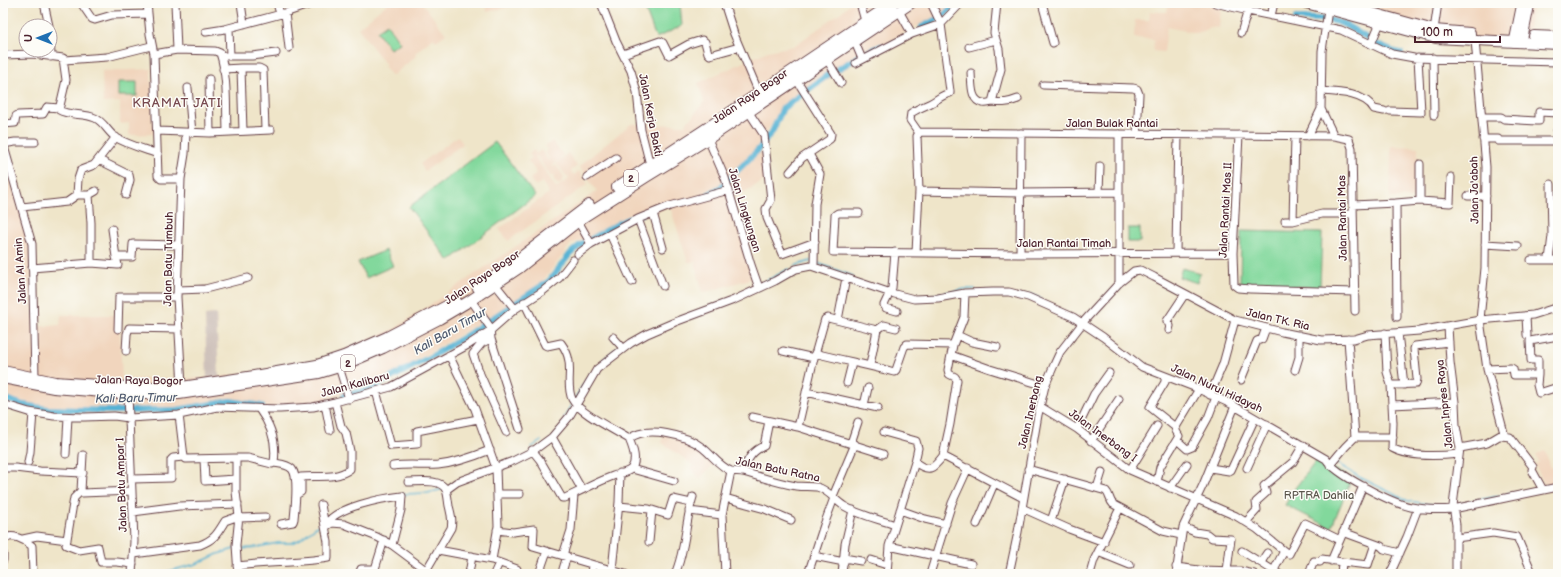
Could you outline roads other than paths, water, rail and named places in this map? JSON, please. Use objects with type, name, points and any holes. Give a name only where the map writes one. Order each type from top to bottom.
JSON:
[{"type":"highway","name":"Jalan Raya Bogor","points":[[652,169],[708,139],[748,111],[797,80],[865,21],[896,7],[911,3]]},
{"type":"highway","points":[[1306,3],[1328,13],[1380,23],[1436,38],[1476,40],[1518,39]]},
{"type":"highway","name":"Jalan Raya Bogor","points":[[834,48],[854,40],[896,7]]},
{"type":"highway","points":[[1328,13],[1434,30],[1557,42]]},
{"type":"highway","name":"Jalan Raya Bogor","points":[[3,379],[54,388],[128,394],[179,394],[201,392],[319,373],[339,367],[384,348],[471,300],[495,284],[576,214],[602,200],[652,169],[759,93],[822,58]]},
{"type":"highway","name":"Jalan Raya Bogor","points":[[3,371],[55,382],[128,387],[182,387],[317,365],[344,356],[387,337],[467,296],[517,264],[578,221],[602,200]]},
{"type":"main road","points":[[1518,39],[1522,3]]},
{"type":"main road","points":[[1518,39],[1530,3]]},
{"type":"street","points":[[44,3],[47,18]]},
{"type":"street","points":[[81,3],[89,16],[95,20],[112,15],[148,14]]},
{"type":"street","points":[[147,3],[151,46],[154,54],[160,178],[181,179]]},
{"type":"street","points":[[175,3],[176,50]]},
{"type":"street","points":[[241,3],[244,24]]},
{"type":"street","points":[[277,3],[282,14],[289,48]]},
{"type":"street","points":[[206,32],[282,14],[314,3]]},
{"type":"street","name":"Jalan Kerja Bakti","points":[[601,3],[616,41],[631,71],[637,92],[641,130],[652,169]]},
{"type":"street","points":[[724,3],[726,13],[739,47],[759,93]]},
{"type":"street","points":[[860,3],[865,21]]},
{"type":"street","points":[[916,253],[919,191],[918,134],[910,120],[911,113],[923,105],[929,104],[945,94],[950,93],[940,20],[931,3]]},
{"type":"street","points":[[854,40],[859,61],[911,33],[940,20],[961,3]]},
{"type":"street","points":[[992,102],[1001,69],[999,49],[994,28],[997,3]]},
{"type":"street","points":[[1042,3],[1053,43]]},
{"type":"street","points":[[1216,3],[1248,8],[1272,14],[1328,13]]},
{"type":"street","points":[[1272,14],[1274,3]]},
{"type":"street","points":[[1434,30],[1438,3]]},
{"type":"street","points":[[896,7],[911,33]]},
{"type":"street","points":[[1241,33],[1248,8]]},
{"type":"street","points":[[1328,13],[1341,30],[1372,41],[1395,55],[1418,58],[1476,57],[1558,62]]},
{"type":"street","points":[[1308,136],[1321,110],[1321,91],[1328,13]]},
{"type":"street","points":[[1372,41],[1380,23]]},
{"type":"street","points":[[228,28],[230,56]]},
{"type":"street","points":[[623,54],[660,41],[663,43],[668,54],[689,44],[702,40],[705,42],[710,55],[739,47]]},
{"type":"street","points":[[969,47],[996,40]]},
{"type":"street","name":"Jalan Ja'abah","points":[[1476,40],[1476,57],[1486,167],[1485,244],[1480,320],[1487,370],[1503,427],[1504,433],[1501,436]]},
{"type":"street","points":[[58,57],[63,58],[64,60],[107,57],[151,46]]},
{"type":"street","points":[[154,54],[176,50],[215,51],[220,53],[226,94],[227,131]]},
{"type":"street","points":[[221,56],[252,56],[276,53]]},
{"type":"street","points":[[3,55],[18,54]]},
{"type":"street","points":[[822,58],[841,84]]},
{"type":"street","points":[[1321,91],[1353,95],[1371,105],[1374,109],[1421,112],[1418,58]]},
{"type":"street","points":[[1433,58],[1434,114]]},
{"type":"street","points":[[59,108],[66,86],[64,60]]},
{"type":"street","points":[[241,68],[243,131]]},
{"type":"street","points":[[157,131],[210,133],[268,130],[263,70],[259,68],[223,69]]},
{"type":"street","points":[[971,73],[972,91],[976,99],[982,103],[992,102],[1002,104],[1018,99]]},
{"type":"street","points":[[209,79],[210,133]]},
{"type":"street","points":[[790,172],[802,158],[830,139],[831,134],[797,80]]},
{"type":"street","points":[[1043,85],[1137,89],[1139,94],[1137,134]]},
{"type":"street","name":"Jalan Batu Tumbuh","points":[[182,387],[178,293],[181,179],[189,133],[188,88]]},
{"type":"street","points":[[3,124],[15,123],[16,116],[43,114],[47,107],[59,108],[61,111],[97,119],[102,123],[107,131],[116,137],[158,154]]},
{"type":"street","points":[[1321,110],[1327,118],[1334,136]]},
{"type":"street","points":[[748,111],[764,135],[771,200],[766,207],[766,213],[782,254],[815,242]]},
{"type":"street","points":[[1482,117],[1501,117],[1504,119],[1539,121],[1539,112],[1558,112]]},
{"type":"street","points":[[1483,139],[1498,139],[1498,141],[1556,141],[1558,130]]},
{"type":"street","name":"Jalan Bulak Rantai","points":[[918,134],[922,131],[1334,136]]},
{"type":"street","points":[[1020,254],[1021,133]]},
{"type":"street","points":[[1119,134],[1119,283]]},
{"type":"street","points":[[1176,252],[1178,134]]},
{"type":"street","name":"Jalan Rantai Mas II","points":[[1239,135],[1233,253],[1234,285],[1238,288],[1250,289],[1354,292]]},
{"type":"street","points":[[1294,136],[1289,221],[1322,214],[1353,214]]},
{"type":"street","name":"Jalan Rantai Mas","points":[[1334,136],[1348,138],[1352,145],[1355,311]]},
{"type":"street","points":[[78,195],[78,179],[81,170],[94,165],[116,137]]},
{"type":"street","name":"Jalan Lingkungan","points":[[708,139],[726,180],[750,265],[758,286]]},
{"type":"street","points":[[3,143],[36,142]]},
{"type":"street","name":"Jalan Al Amin","points":[[3,143],[32,244],[35,377]]},
{"type":"street","points":[[445,488],[532,450],[552,438],[561,428],[574,402],[597,369],[621,347],[647,334],[734,300],[758,286],[775,281],[796,269],[814,266],[816,196],[820,174],[809,154]]},
{"type":"street","points":[[587,177],[616,158]]},
{"type":"street","points":[[99,160],[130,175],[126,195]]},
{"type":"street","points":[[1420,164],[1420,201]]},
{"type":"street","points":[[1099,192],[1100,166]]},
{"type":"street","points":[[1353,205],[1420,201],[1450,203],[1451,177]]},
{"type":"street","points":[[1549,260],[1552,236],[1551,184]]},
{"type":"street","points":[[578,254],[590,241],[610,234],[638,219],[670,206],[729,189]]},
{"type":"street","points":[[22,207],[67,202],[78,195],[89,195],[96,191]]},
{"type":"street","points":[[919,191],[1020,193],[1119,192]]},
{"type":"street","points":[[89,195],[91,222],[91,263]]},
{"type":"street","points":[[1468,196],[1486,196]]},
{"type":"street","points":[[1396,203],[1397,317]]},
{"type":"street","points":[[653,213],[663,248]]},
{"type":"street","name":"Jalan Rantai Timah","points":[[859,213],[838,213],[835,215],[833,252],[1020,254],[1119,254],[1176,252],[1233,253]]},
{"type":"street","points":[[638,219],[663,286]]},
{"type":"street","points":[[578,221],[590,241]]},
{"type":"street","points":[[32,268],[91,263],[117,265],[112,229]]},
{"type":"street","points":[[610,234],[632,282]]},
{"type":"street","points":[[116,257],[132,257],[133,244],[179,245]]},
{"type":"street","points":[[1485,244],[1518,246]]},
{"type":"street","points":[[895,252],[891,291],[884,307],[897,311]]},
{"type":"street","name":"Jalan Kalibaru","points":[[3,404],[33,413],[68,417],[179,415],[227,406],[259,410],[306,407],[335,402],[348,395],[391,387],[468,345],[524,302],[543,291],[559,278],[573,260]]},
{"type":"street","points":[[1531,260],[1558,260]]},
{"type":"street","name":"Jalan Nurul Hidayah","points":[[814,266],[846,278],[920,299],[965,293],[1015,293],[1028,297],[1084,322],[1142,367],[1213,393],[1332,462],[1363,486],[1401,504],[1418,508],[1438,510],[1542,489],[1557,489]]},
{"type":"street","name":"Jalan TK. Ria","points":[[1119,283],[1132,272],[1139,270],[1235,320],[1321,340],[1348,339],[1384,333],[1398,333],[1448,326],[1480,320],[1541,314],[1558,307]]},
{"type":"street","points":[[118,329],[119,297],[178,293],[204,289],[248,278]]},
{"type":"street","points":[[838,320],[846,278]]},
{"type":"street","name":"Jalan Inerbang","points":[[1009,574],[1045,386],[1057,357],[1084,322],[1119,283]]},
{"type":"street","points":[[495,284],[515,309]]},
{"type":"street","points":[[915,462],[923,467],[931,468],[934,467],[943,456],[950,424],[956,380],[956,377],[949,374],[951,354],[964,317],[965,293]]},
{"type":"street","points":[[1169,330],[1170,326],[1167,321],[1185,294]]},
{"type":"street","points":[[471,300],[490,328],[491,339],[515,418],[520,429]]},
{"type":"street","points":[[524,302],[545,345],[547,346],[561,343],[568,356],[574,402],[589,416],[630,439],[634,449],[632,469]]},
{"type":"street","points":[[1526,316],[1527,335]]},
{"type":"street","points":[[798,427],[824,319],[828,318],[838,320],[877,330],[884,326],[896,328]]},
{"type":"street","points":[[1177,440],[1187,449],[1192,447],[1208,418],[1213,393],[1223,364],[1235,320]]},
{"type":"street","name":"Jalan Inpres Raya","points":[[1448,326],[1456,426],[1460,451],[1455,506],[1456,574]]},
{"type":"street","points":[[126,351],[128,328],[179,329]]},
{"type":"street","points":[[1241,380],[1257,341],[1262,339],[1266,328]]},
{"type":"street","points":[[870,365],[877,330]]},
{"type":"street","points":[[1384,333],[1387,372],[1391,385],[1393,449],[1422,455],[1436,456],[1487,443],[1501,436],[1510,437],[1533,467],[1532,470],[1542,489]]},
{"type":"street","points":[[1398,333],[1404,385]]},
{"type":"street","points":[[957,335],[972,342],[997,347]]},
{"type":"street","points":[[1295,370],[1299,357],[1299,335]]},
{"type":"street","points":[[1558,336],[1530,341],[1531,360],[1538,360],[1538,393],[1558,387]]},
{"type":"street","points":[[613,337],[621,347]]},
{"type":"street","points":[[491,339],[482,343],[473,354],[480,374],[506,432]]},
{"type":"street","points":[[1348,339],[1356,437]]},
{"type":"street","points":[[1391,385],[1416,384],[1414,347],[1449,342]]},
{"type":"street","points":[[783,351],[870,365],[895,372],[906,345],[922,343],[953,345]]},
{"type":"street","points":[[951,354],[1045,386]]},
{"type":"street","points":[[449,356],[475,408],[495,466],[497,530],[492,560]]},
{"type":"street","points":[[847,383],[852,363]]},
{"type":"street","points":[[339,367],[348,395]]},
{"type":"street","points":[[1487,370],[1511,368],[1513,369],[1514,375],[1538,375]]},
{"type":"street","points":[[1077,429],[1094,394],[1109,373]]},
{"type":"street","points":[[1157,482],[1160,467],[1179,436],[1175,428],[1150,407],[1165,382],[1165,376]]},
{"type":"street","points":[[864,405],[868,388]]},
{"type":"street","points":[[1176,431],[1176,427],[1199,389]]},
{"type":"street","points":[[376,391],[391,446],[417,444],[417,431],[478,419]]},
{"type":"street","points":[[806,392],[878,408]]},
{"type":"street","name":"Jalan Batu Ampar I","points":[[128,394],[134,554],[132,574]]},
{"type":"street","points":[[1091,441],[1119,399]]},
{"type":"street","points":[[296,495],[301,492],[301,477],[327,477],[350,469],[350,452],[346,433],[341,426],[335,402]]},
{"type":"street","points":[[1392,405],[1455,402]]},
{"type":"street","points":[[325,404],[330,430]]},
{"type":"street","points":[[1235,406],[1197,500],[1183,527],[1176,571],[1199,570],[1249,573]]},
{"type":"street","name":"Jalan Inerbang I","points":[[1041,407],[1077,429],[1130,470],[1236,516],[1257,529],[1283,549],[1284,552]]},
{"type":"street","points":[[259,410],[268,421],[272,431],[275,447],[274,464]]},
{"type":"street","points":[[28,462],[33,413]]},
{"type":"street","points":[[179,415],[184,457]]},
{"type":"street","points":[[66,454],[68,417]]},
{"type":"street","points":[[752,417],[798,427],[854,443],[883,454]]},
{"type":"street","points":[[503,424],[515,418]]},
{"type":"street","points":[[1210,468],[1231,470],[1256,418]]},
{"type":"street","points":[[742,472],[750,455],[756,449],[764,446],[769,421]]},
{"type":"street","points":[[808,574],[833,497],[854,443],[858,422]]},
{"type":"street","points":[[1247,468],[1268,424]]},
{"type":"street","points":[[1130,470],[1157,426]]},
{"type":"street","points":[[884,432],[916,441],[918,448],[889,546],[887,574]]},
{"type":"street","name":"Jalan Batu Ratna","points":[[630,439],[635,434],[642,433],[670,433],[678,435],[702,447],[717,462],[731,471],[742,472],[772,481],[798,486],[817,487],[826,490],[843,506],[895,525]]},
{"type":"street","points":[[1332,462],[1356,437],[1392,441]]},
{"type":"street","points":[[552,438],[582,490]]},
{"type":"street","points":[[1246,522],[1257,510],[1256,502],[1266,494],[1264,486],[1292,462],[1303,445]]},
{"type":"street","points":[[393,466],[404,464],[437,465],[456,461],[490,450]]},
{"type":"street","points":[[532,450],[540,460],[562,498],[574,495],[582,490],[632,469],[674,481]]},
{"type":"street","points":[[67,542],[74,498],[81,491],[83,455]]},
{"type":"street","points":[[943,456],[1023,498]]},
{"type":"street","points":[[132,479],[171,478],[171,460],[173,458],[184,457],[188,459],[248,458],[274,464],[287,465],[292,469],[295,476],[296,495],[293,522],[281,524]]},
{"type":"street","points":[[236,458],[239,517],[236,548],[238,574]]},
{"type":"street","points":[[204,459],[204,481],[236,480]]},
{"type":"street","points":[[1170,488],[1187,464]]},
{"type":"street","points":[[3,468],[83,473]]},
{"type":"street","points":[[930,574],[934,556],[952,503],[968,468]]},
{"type":"street","points":[[1028,469],[1106,491],[1111,502],[1120,508],[1163,531],[1181,535]]},
{"type":"street","points":[[725,574],[722,515],[731,471]]},
{"type":"street","points":[[1096,488],[1102,472]]},
{"type":"street","points":[[612,570],[619,506],[620,473]]},
{"type":"street","points":[[1051,521],[1065,479]]},
{"type":"street","points":[[325,524],[344,524],[384,540],[426,573],[452,522],[445,488],[441,484],[429,482],[408,482]]},
{"type":"street","points":[[977,524],[994,484]]},
{"type":"street","points":[[1331,562],[1363,486]]},
{"type":"street","points":[[81,491],[82,493],[132,491]]},
{"type":"street","points":[[497,494],[520,494]]},
{"type":"street","points":[[563,569],[571,530],[574,495]]},
{"type":"street","points":[[325,524],[334,517],[354,506],[402,496],[401,510],[392,545]]},
{"type":"street","points":[[726,498],[765,509],[791,520]]},
{"type":"street","points":[[619,506],[652,510],[668,515],[673,499],[722,515]]},
{"type":"street","points":[[133,512],[179,506],[238,504]]},
{"type":"street","points":[[675,574],[681,558],[691,504]]},
{"type":"street","points":[[237,566],[302,562],[328,558],[329,551],[321,505]]},
{"type":"street","points":[[1022,508],[1104,542]]},
{"type":"street","points":[[1090,574],[1098,552],[1120,508]]},
{"type":"street","points":[[1390,574],[1418,508]]},
{"type":"street","points":[[649,542],[652,510]]},
{"type":"street","points":[[842,574],[845,544],[853,510]]},
{"type":"street","points":[[900,510],[925,519],[946,524]]},
{"type":"street","points":[[134,554],[200,545],[210,541],[219,533],[225,521],[239,517],[265,517]]},
{"type":"street","points":[[1242,551],[1277,572],[1284,552],[1289,554],[1305,523],[1340,540]]},
{"type":"street","points":[[1183,527],[1195,532],[1207,534],[1212,538],[1231,539],[1228,571]]},
{"type":"street","points":[[497,530],[513,532],[534,529],[532,546],[623,574]]},
{"type":"street","points":[[1343,532],[1384,549],[1400,553]]},
{"type":"street","points":[[1456,538],[1493,533],[1517,537],[1531,570]]},
{"type":"street","points":[[4,539],[7,537],[23,539],[37,536],[67,542],[79,550],[98,548],[100,562],[133,564]]},
{"type":"street","points":[[23,539],[32,546],[33,574]]},
{"type":"street","points":[[359,574],[361,569],[375,569],[384,540]]},
{"type":"street","points":[[1309,574],[1314,561],[1320,562],[1322,559],[1331,562],[1368,564],[1375,544]]},
{"type":"street","points":[[889,546],[971,564]]},
{"type":"street","points":[[438,550],[492,560],[517,569],[518,574]]},
{"type":"street","points":[[538,574],[547,551]]},
{"type":"street","points":[[1098,552],[1130,565]]},
{"type":"street","points":[[3,553],[3,560]]},
{"type":"street","points":[[1261,562],[1267,553]]},
{"type":"street","points":[[469,574],[472,556]]},
{"type":"street","points":[[814,556],[861,561]]},
{"type":"street","points":[[871,560],[887,564]]},
{"type":"street","points":[[1342,562],[1342,574]]},
{"type":"street","points":[[494,574],[499,563]]},
{"type":"street","points":[[591,574],[592,565]]},
{"type":"waterway","name":"Kali Baru Timur","points":[[922,27],[943,16],[956,3]]},
{"type":"waterway","name":"Kali Baru Timur","points":[[1230,3],[1244,7]]},
{"type":"waterway","name":"Kali Baru Timur","points":[[1296,18],[1334,21],[1345,25],[1386,49],[1401,53]]},
{"type":"waterway","name":"Kali Baru Timur","points":[[838,69],[861,55],[881,46]]},
{"type":"waterway","name":"Kali Baru Timur","points":[[1557,58],[1558,54]]},
{"type":"waterway","name":"Kali Baru Timur","points":[[709,194],[721,187],[758,150],[772,132],[783,108],[829,74]]},
{"type":"waterway","name":"Kali Baru Timur","points":[[344,396],[370,389],[434,355],[467,335],[549,281],[570,254],[579,246],[623,221],[643,213]]},
{"type":"waterway","points":[[794,266],[811,261]]},
{"type":"waterway","points":[[817,263],[853,276]]},
{"type":"waterway","points":[[760,284],[789,269]]},
{"type":"waterway","points":[[933,295],[964,289],[975,289]]},
{"type":"waterway","points":[[1030,294],[1041,299]]},
{"type":"waterway","points":[[623,343],[648,330]]},
{"type":"waterway","points":[[603,360],[618,347]]},
{"type":"waterway","points":[[575,398],[591,373]]},
{"type":"waterway","name":"Kali Baru Timur","points":[[3,398],[23,405],[47,409],[113,411],[176,410],[230,401],[262,406]]},
{"type":"waterway","points":[[564,418],[572,403]]},
{"type":"waterway","points":[[532,447],[541,441]]},
{"type":"waterway","points":[[1335,462],[1359,477],[1408,501],[1441,506]]},
{"type":"waterway","points":[[403,494],[428,493],[443,489]]},
{"type":"waterway","points":[[1457,504],[1515,493]]},
{"type":"waterway","points":[[238,549],[278,543],[291,543],[299,540],[321,523]]},
{"type":"waterway","points":[[158,574],[196,564],[218,554],[234,549]]},
{"type":"district","name":"KRAMAT JATI","points":[[177,102]]},
{"type":"park label","name":"RPTRA Dahlia","points":[[1319,495]]}]
